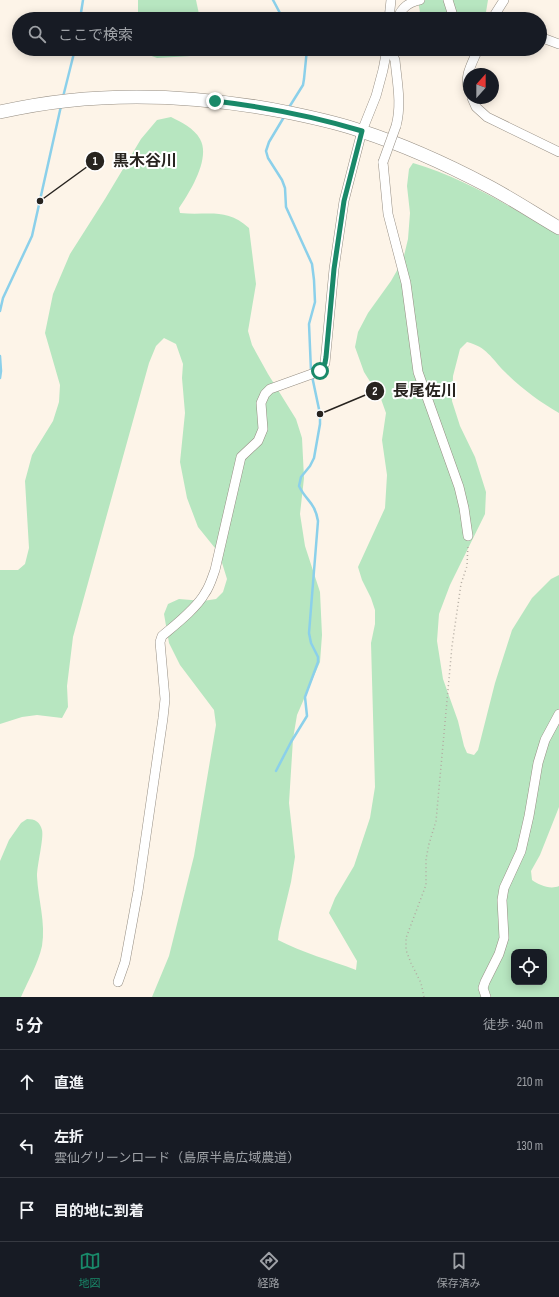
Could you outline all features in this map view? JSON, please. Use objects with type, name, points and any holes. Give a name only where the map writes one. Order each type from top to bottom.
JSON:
[{"type":"street","points":[[390,12],[391,0]]},
{"type":"street","points":[[400,12],[404,6],[410,2],[420,0]]},
{"type":"street","points":[[448,0],[452,12]]},
{"type":"street","points":[[496,12],[504,0]]},
{"type":"street","points":[[547,40],[559,44]]},
{"type":"street","points":[[118,982],[125,962],[138,891],[163,718],[164,699],[160,642],[162,636],[196,605],[205,594],[210,584],[215,570],[241,457],[258,441],[263,430],[261,403],[265,394],[270,389],[320,371],[325,363],[334,269],[357,129],[376,96],[386,56]]},
{"type":"street","points":[[392,56],[400,102],[396,126],[383,162],[388,214],[406,284],[418,372],[459,487],[468,536]]},
{"type":"street","points":[[470,68],[475,56]]},
{"type":"street","points":[[0,112],[55,102],[102,98],[156,96],[258,106],[320,119],[357,129],[433,160],[487,185],[559,228]]},
{"type":"street","points":[[475,104],[487,117],[559,152]]},
{"type":"street","points":[[486,997],[483,988],[499,954],[504,938],[502,900],[504,888],[521,851],[529,816],[538,763],[545,740],[559,714]]},
{"type":"path","points":[[424,997],[420,983],[406,950],[406,938],[426,885],[426,859],[436,821],[452,646],[461,584],[467,566],[468,536]]},
{"type":"green space","points":[[138,0],[196,0],[199,12],[138,12]]},
{"type":"green space","points":[[418,0],[488,0],[486,12],[420,12]]},
{"type":"green space","points":[[152,56],[191,56],[157,58]]},
{"type":"green space","points":[[171,117],[191,129],[200,139],[203,147],[203,156],[198,175],[179,208],[180,213],[224,215],[241,221],[249,228],[256,284],[248,331],[252,345],[296,419],[302,438],[304,478],[300,514],[305,546],[320,592],[322,635],[320,662],[297,715],[293,739],[289,803],[295,857],[278,940],[307,953],[356,970],[357,961],[329,913],[335,898],[354,866],[370,818],[375,787],[371,643],[375,624],[375,610],[358,567],[385,508],[387,475],[382,440],[386,413],[381,399],[364,372],[355,347],[358,332],[368,313],[391,281],[403,260],[408,239],[410,213],[407,186],[409,169],[413,163],[432,169],[470,185],[559,235],[559,413],[524,389],[484,350],[467,342],[460,349],[453,376],[452,401],[460,426],[475,457],[486,492],[485,514],[450,585],[439,614],[437,641],[443,679],[458,721],[464,746],[467,753],[474,755],[478,750],[495,683],[512,630],[532,598],[551,579],[559,575],[559,807],[540,855],[531,871],[532,880],[538,884],[548,887],[559,886],[559,997],[152,997],[169,956],[194,856],[216,725],[214,710],[180,665],[169,643],[164,614],[168,604],[179,599],[203,601],[216,599],[223,592],[227,579],[219,553],[198,527],[187,498],[180,462],[185,413],[182,378],[183,364],[176,344],[164,338],[156,346],[149,363],[73,637],[67,686],[68,707],[62,718],[37,715],[22,717],[0,724],[0,570],[18,570],[25,564],[29,548],[25,481],[32,455],[53,421],[59,402],[60,385],[45,333],[53,294],[70,254],[141,139],[157,120]]},
{"type":"green space","points":[[27,819],[37,822],[42,830],[37,876],[43,929],[42,946],[21,997],[0,997],[0,861],[9,840],[21,823]]},
{"type":"waterway","points":[[81,12],[83,0]]},
{"type":"waterway","points":[[273,0],[279,12]]},
{"type":"waterway","points":[[63,97],[73,56]]},
{"type":"waterway","points":[[288,109],[303,85],[306,56]]},
{"type":"waterway","points":[[0,311],[3,298],[32,236],[61,106]]},
{"type":"waterway","points":[[284,117],[269,142],[266,151],[268,158],[282,180],[285,188],[286,207],[312,264],[315,302],[309,324],[311,371]]},
{"type":"waterway","points":[[0,356],[0,378]]},
{"type":"waterway","points":[[276,771],[307,716],[305,697],[318,662],[318,657],[311,643],[309,633],[318,521],[313,506],[299,486],[301,477],[310,466],[314,458],[320,424],[320,414],[312,376]]},
{"type":"place","name":"黒木谷川","points":[[40,201]]},
{"type":"place","name":"長尾佐川","points":[[320,414]]},
{"type":"route","points":[[215,101],[258,106],[320,119],[362,131],[344,201],[334,269],[326,357],[325,363],[320,371]]}]
